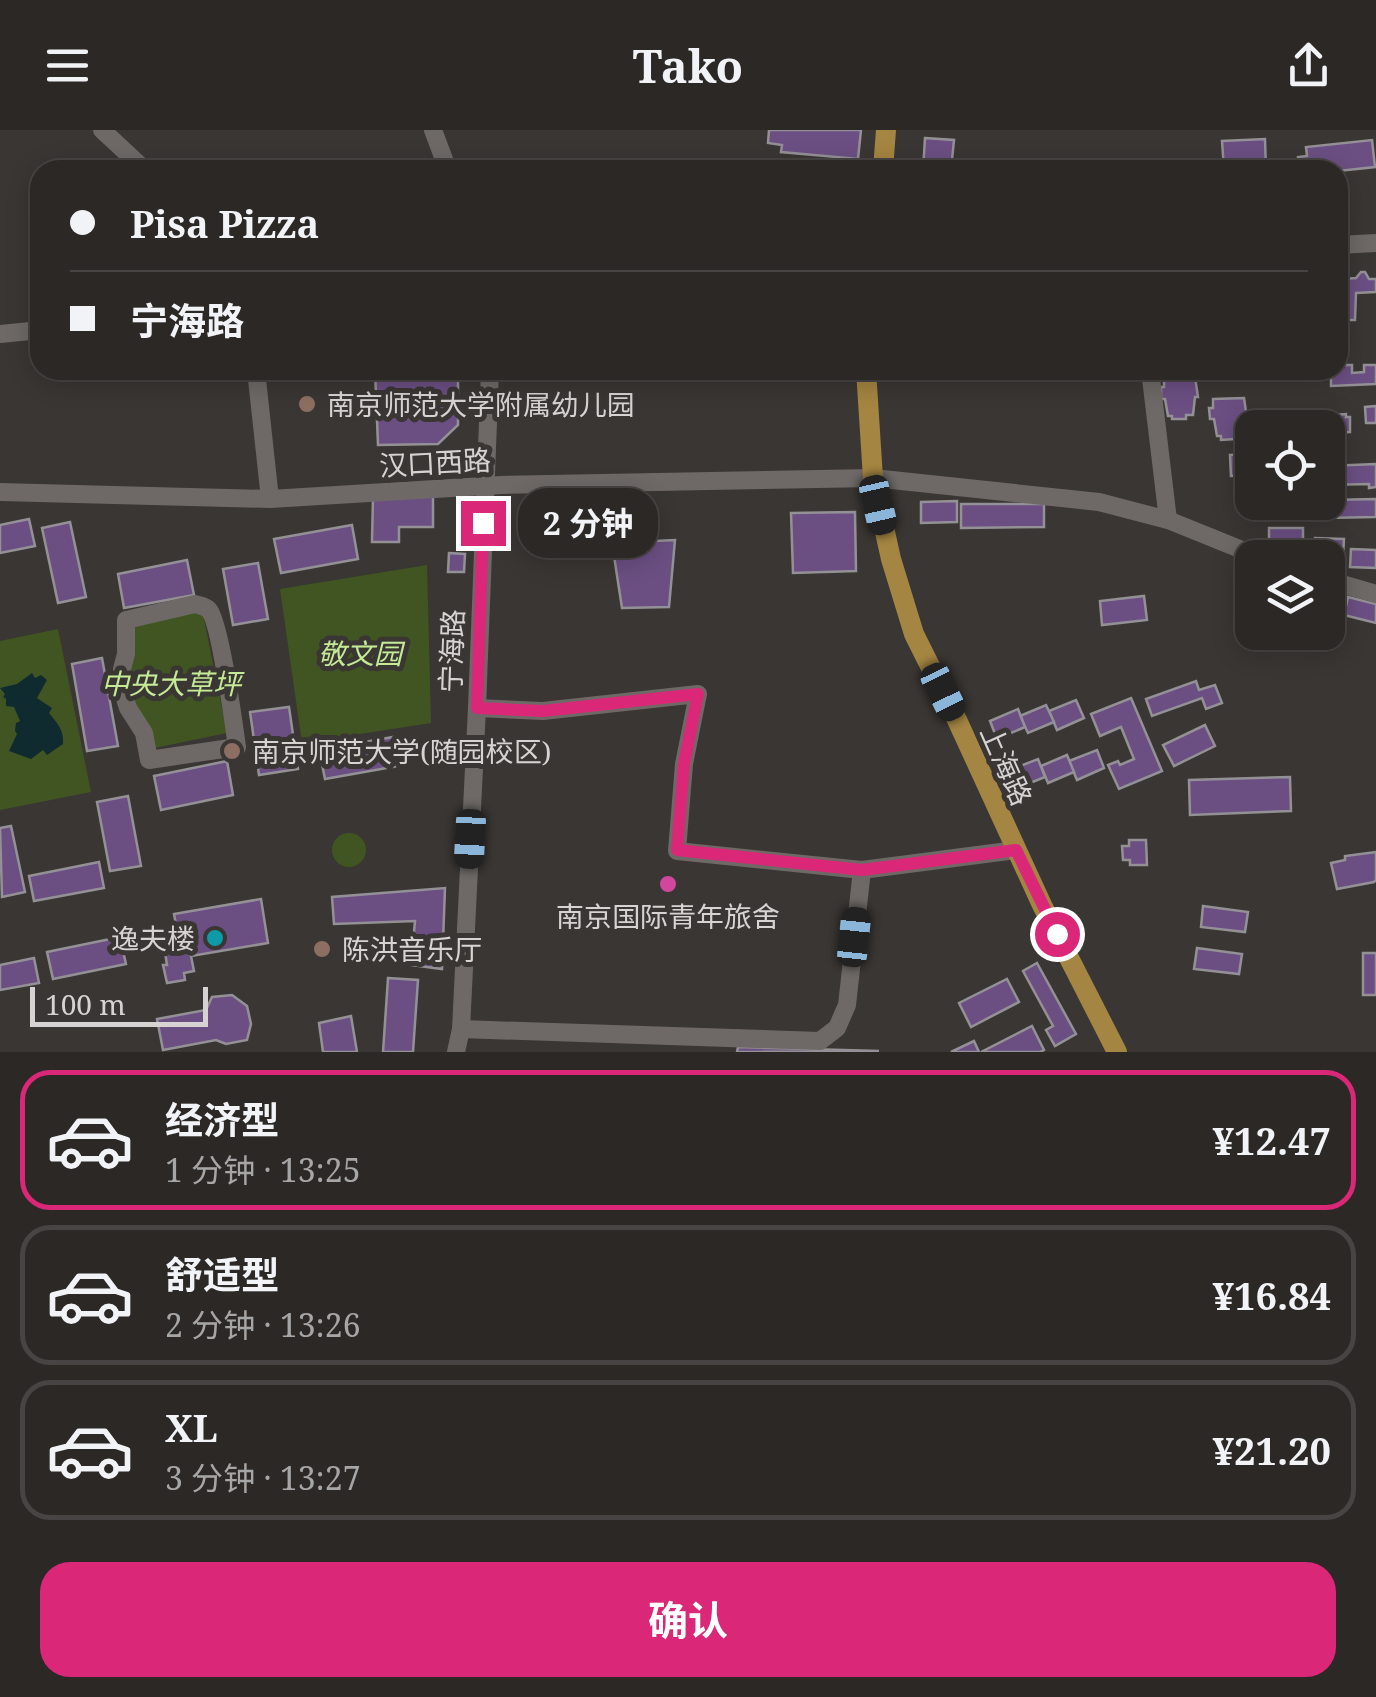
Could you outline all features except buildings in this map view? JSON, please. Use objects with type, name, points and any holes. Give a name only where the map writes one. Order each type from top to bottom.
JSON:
[{"type":"main road","points":[[884,160],[886,130]]},
{"type":"main road","name":"上海路","points":[[867,380],[872,478],[890,559],[914,634],[1117,1052]]},
{"type":"street","points":[[102,130],[134,160]]},
{"type":"street","points":[[433,130],[444,160]]},
{"type":"street","points":[[1348,244],[1376,242]]},
{"type":"street","points":[[0,334],[30,331]]},
{"type":"street","points":[[257,380],[270,499]]},
{"type":"street","name":"宁海路","points":[[456,1052],[461,1029],[477,708],[489,380]]},
{"type":"street","points":[[1151,380],[1168,520]]},
{"type":"street","name":"汉口西路","points":[[0,492],[270,499],[484,487],[872,478],[1100,502],[1168,520],[1235,547]]},
{"type":"street","points":[[1345,585],[1376,594]]},
{"type":"street","points":[[195,604],[207,607],[213,614],[225,669],[237,747],[148,760],[144,733],[122,690],[126,620],[195,604]]},
{"type":"street","points":[[477,708],[543,711],[698,694],[684,764],[677,850],[862,870],[1016,850]]},
{"type":"street","points":[[461,1029],[820,1040],[836,1028],[848,1005],[862,870]]},
{"type":"green space","name":"敬文园","points":[[427,565],[431,723],[302,743],[280,589]]},
{"type":"green space","name":"中央大草坪","points":[[202,609],[227,733],[150,749],[124,694],[124,674],[135,653],[127,622]]},
{"type":"green space","points":[[58,629],[91,792],[0,810],[0,641]]},
{"type":"green space","points":[[349,833],[361,838],[366,850],[361,862],[349,867],[337,862],[332,850],[337,838]]},
{"type":"water","points":[[32,673],[35,678],[41,675],[47,680],[37,698],[52,708],[49,713],[58,724],[63,744],[47,755],[43,750],[31,759],[9,751],[17,734],[16,723],[20,721],[14,707],[6,706],[0,688],[17,684]]},
{"type":"place","name":"南京师范大学附属幼儿园","points":[[307,404]]},
{"type":"place","name":"南京师范大学(随园校区)","points":[[232,751]]},
{"type":"place","name":"南京国际青年旅舍","points":[[668,884]]},
{"type":"place","name":"逸夫楼","points":[[215,938]]},
{"type":"place","name":"陈洪音乐厅","points":[[322,949]]},
{"type":"route","points":[[483,523],[477,708],[543,711],[698,694],[684,764],[677,850],[862,870],[1016,850],[1057,934]]}]
